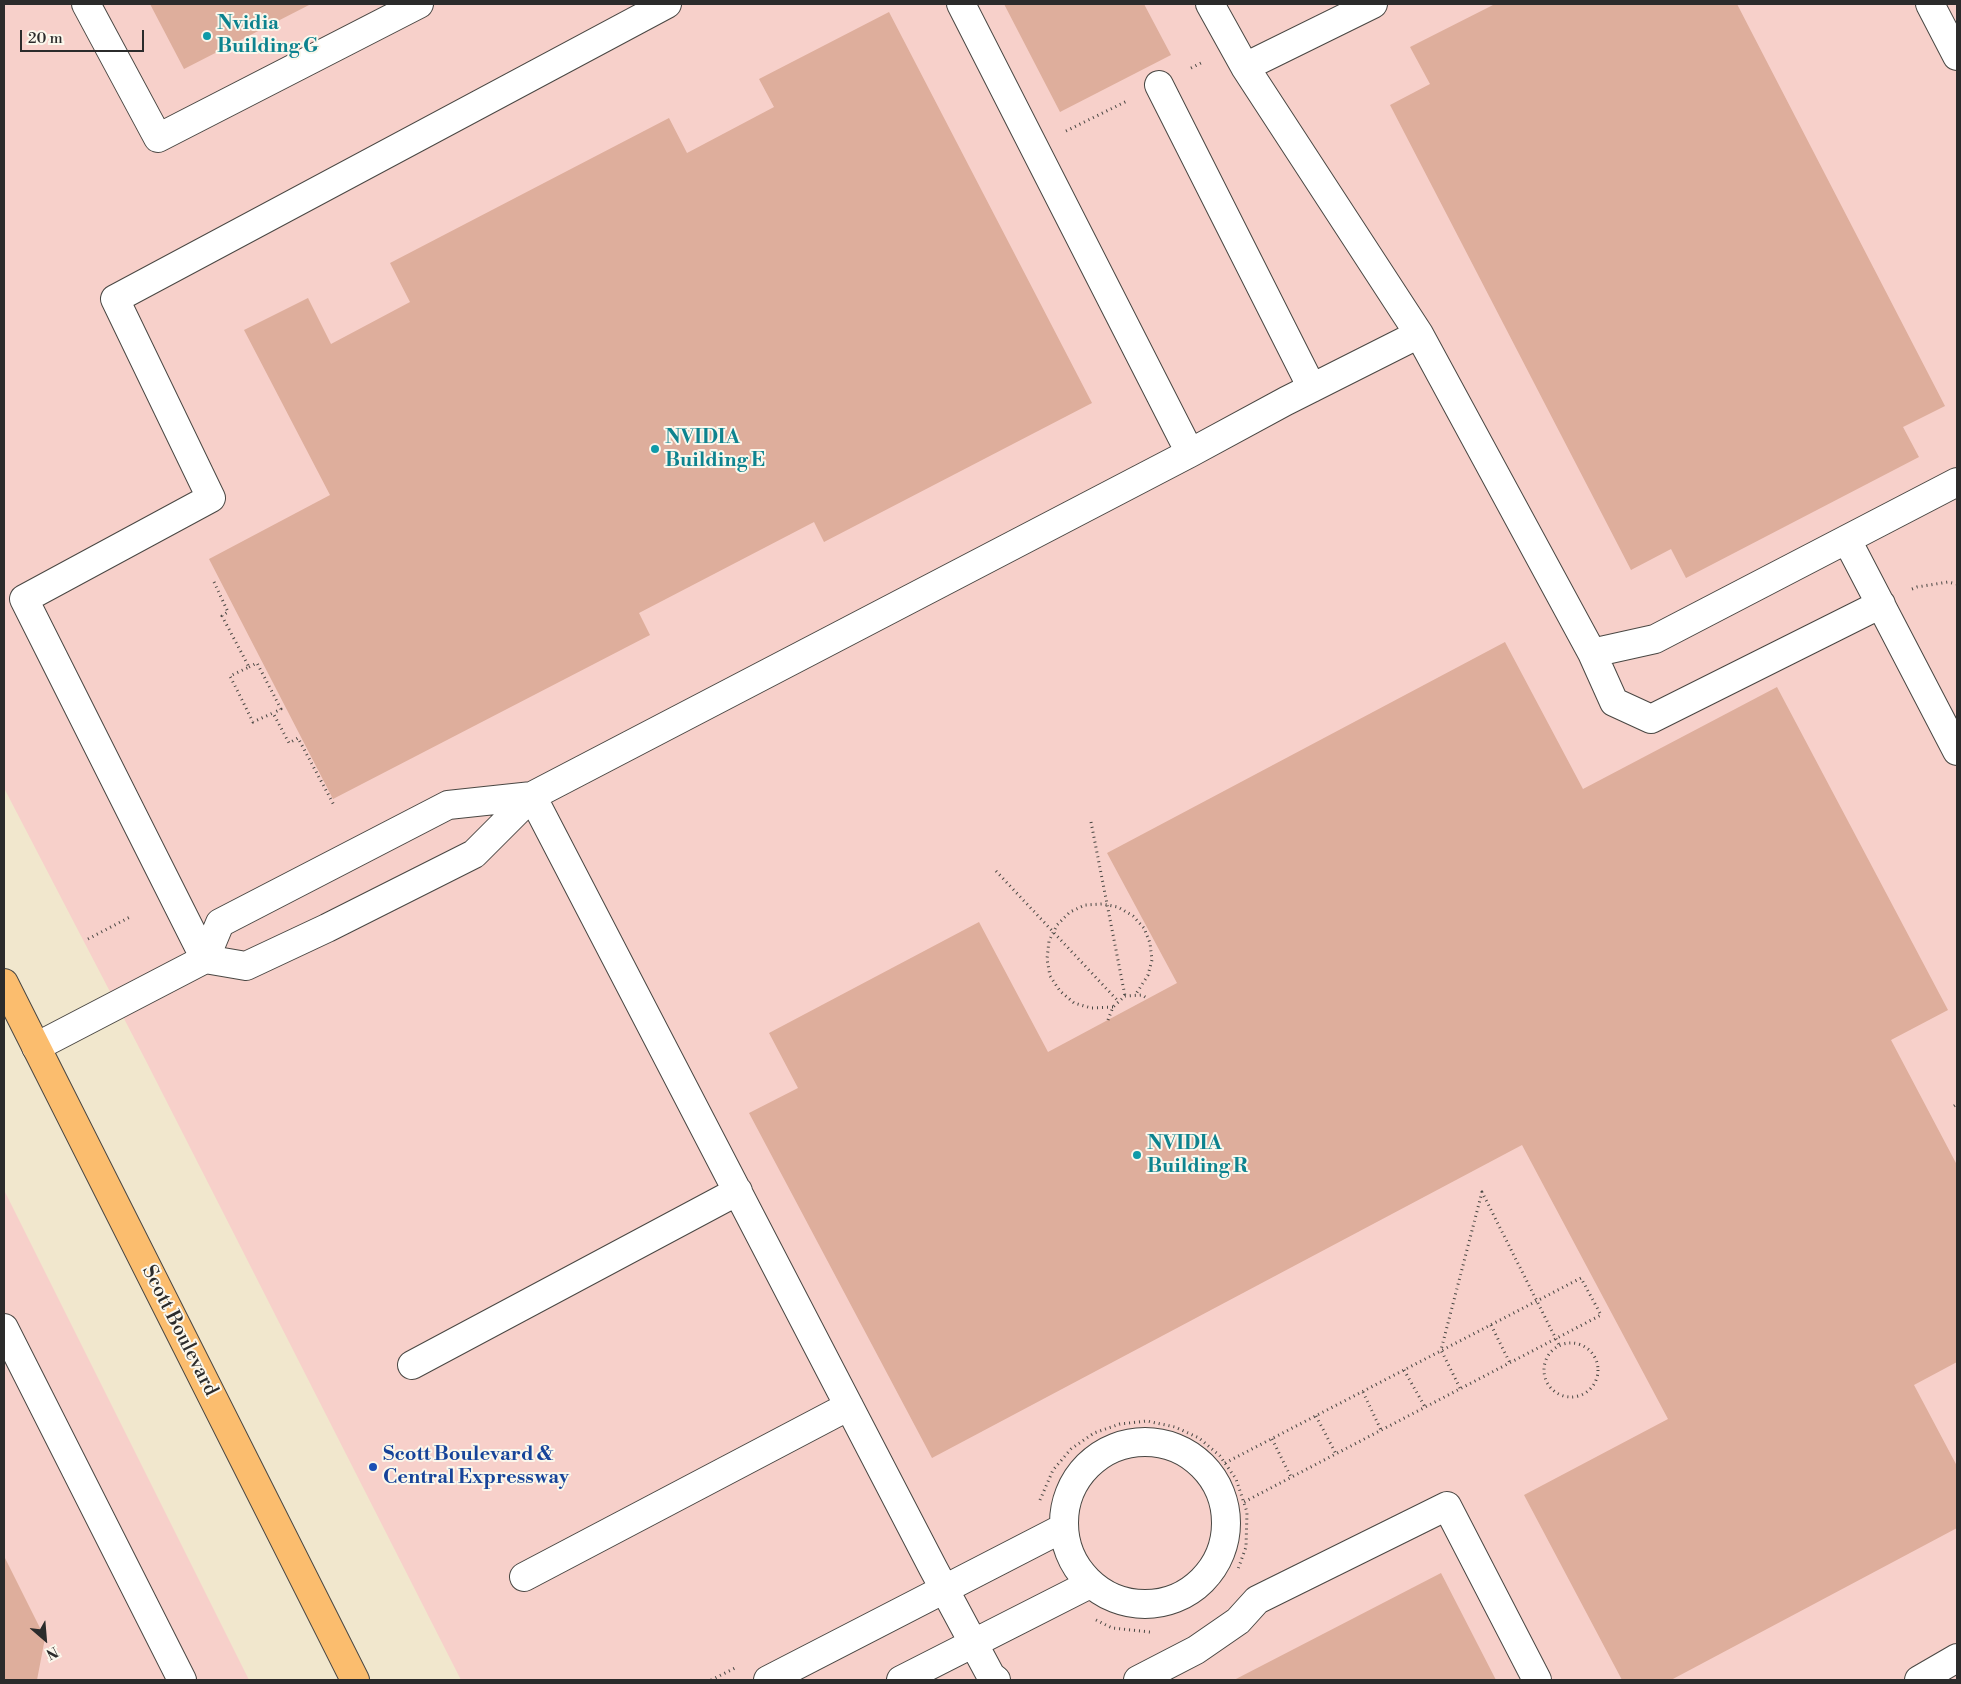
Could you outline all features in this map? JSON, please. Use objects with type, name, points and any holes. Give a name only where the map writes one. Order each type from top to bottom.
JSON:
[{"type":"main road","name":"Scott Boulevard","points":[[4,983],[355,1680]]},
{"type":"lane","points":[[86,4],[158,138],[419,4]]},
{"type":"lane","points":[[205,959],[24,599],[211,498],[115,299],[668,4]]},
{"type":"lane","points":[[961,4],[1190,453]]},
{"type":"lane","points":[[1210,4],[1245,67],[1419,334],[1592,653],[1614,702],[1651,719],[1881,604]]},
{"type":"lane","points":[[1245,67],[1373,4]]},
{"type":"lane","points":[[1930,4],[1957,56]]},
{"type":"lane","points":[[1159,85],[1312,388]]},
{"type":"lane","points":[[36,1047],[205,959],[246,966],[328,928],[474,854],[532,796],[1312,388],[1419,334]]},
{"type":"lane","points":[[1592,653],[1655,639],[1957,482]]},
{"type":"lane","points":[[1847,540],[1957,751]]},
{"type":"lane","points":[[205,959],[220,923],[448,805],[532,796]]},
{"type":"lane","points":[[532,796],[973,1643],[991,1676],[996,1680]]},
{"type":"lane","points":[[412,1365],[738,1191]]},
{"type":"lane","points":[[4,1328],[182,1680]]},
{"type":"lane","points":[[524,1577],[849,1406]]},
{"type":"lane","points":[[1152,1442],[1179,1449],[1202,1465],[1219,1488],[1226,1515],[1224,1543],[1213,1569],[1193,1589],[1168,1601],[1141,1605],[1113,1599],[1090,1584],[1073,1562],[1067,1549],[1063,1528],[1066,1500],[1079,1476],[1099,1456],[1124,1444],[1152,1442]]},
{"type":"lane","points":[[1138,1680],[1196,1650],[1217,1636],[1238,1621],[1257,1600],[1448,1506],[1536,1680]]},
{"type":"lane","points":[[768,1680],[1063,1528]]},
{"type":"lane","points":[[901,1680],[1090,1584]]},
{"type":"lane","points":[[1919,1680],[1957,1658]]},
{"type":"path","points":[[214,582],[228,612],[222,616],[249,667]]},
{"type":"path","points":[[1881,604],[1917,587],[1948,582],[1957,584]]},
{"type":"path","points":[[257,662],[281,709],[273,713],[253,722],[230,676],[257,662]]},
{"type":"path","points":[[273,713],[289,742],[298,738],[335,808]]},
{"type":"path","points":[[1091,822],[1125,996]]},
{"type":"path","points":[[996,871],[1118,1001]]},
{"type":"path","points":[[1113,1007],[1091,1008],[1074,1003],[1060,991],[1050,976],[1047,959],[1049,941],[1057,925],[1070,912],[1085,906],[1107,905],[1118,907],[1133,916],[1144,928],[1150,943],[1152,960],[1148,975],[1136,994]]},
{"type":"path","points":[[88,939],[130,917]]},
{"type":"path","points":[[1108,1020],[1113,1007],[1125,996],[1136,994],[1148,999]]},
{"type":"path","points":[[1460,1388],[1441,1350],[1482,1192],[1559,1345]]},
{"type":"path","points":[[1225,1463],[1581,1278],[1601,1315],[1244,1502]]},
{"type":"path","points":[[1491,1325],[1510,1362]]},
{"type":"path","points":[[1568,1343],[1585,1346],[1596,1359],[1599,1368],[1598,1377],[1589,1392],[1572,1398],[1563,1397],[1554,1393],[1548,1386],[1544,1377],[1546,1358],[1551,1350],[1559,1345],[1568,1343]]},
{"type":"path","points":[[1404,1370],[1425,1407]]},
{"type":"path","points":[[1363,1392],[1381,1430]]},
{"type":"path","points":[[1316,1416],[1336,1454]]},
{"type":"path","points":[[1038,1541],[1037,1522],[1041,1495],[1053,1470],[1071,1449],[1094,1433],[1120,1424],[1147,1422],[1175,1427],[1199,1438],[1220,1456],[1236,1479],[1247,1512],[1246,1547],[1237,1572]]},
{"type":"path","points":[[1272,1439],[1291,1477]]},
{"type":"path","points":[[1063,1597],[1080,1613],[1112,1628],[1146,1632],[1155,1631]]},
{"type":"shaded area","points":[[4,4],[1957,4],[1957,1680],[461,1680],[145,1059],[4,788]]},
{"type":"shaded area","points":[[4,1190],[249,1680],[4,1680]]},
{"type":"building","name":"Nvidia Building G","points":[[150,4],[311,4],[184,69]]},
{"type":"building","points":[[1004,4],[1144,4],[1171,55],[1060,112]]},
{"type":"building","points":[[1495,4],[1737,4],[1945,406],[1903,427],[1919,457],[1686,578],[1671,549],[1631,570],[1390,105],[1430,84],[1410,47]]},
{"type":"building","name":"NVIDIA Building E","points":[[889,12],[1092,403],[824,542],[814,522],[639,613],[650,635],[333,799],[209,559],[330,495],[244,330],[308,298],[331,344],[410,302],[390,263],[669,118],[687,153],[774,107],[759,79]]},
{"type":"building","name":"NVIDIA Building R","points":[[1505,642],[1583,789],[1777,687],[1948,1010],[1891,1040],[1957,1165],[1957,1362],[1914,1385],[1957,1466],[1957,1528],[1671,1680],[1622,1680],[1524,1495],[1668,1419],[1522,1145],[932,1458],[749,1113],[798,1088],[769,1033],[979,922],[1048,1052],[1177,983],[1107,853]]},
{"type":"building","points":[[4,1556],[45,1638],[37,1680],[4,1680]]},
{"type":"building","points":[[1441,1573],[1496,1680],[1234,1680]]},
{"type":"place","name":"Nvidia Building G","points":[[207,36]]},
{"type":"place","name":"NVIDIA Building E","points":[[655,449]]},
{"type":"place","name":"NVIDIA Building R","points":[[1137,1155]]},
{"type":"place","name":"Scott Boulevard & Central Expressway","points":[[373,1467]]}]
